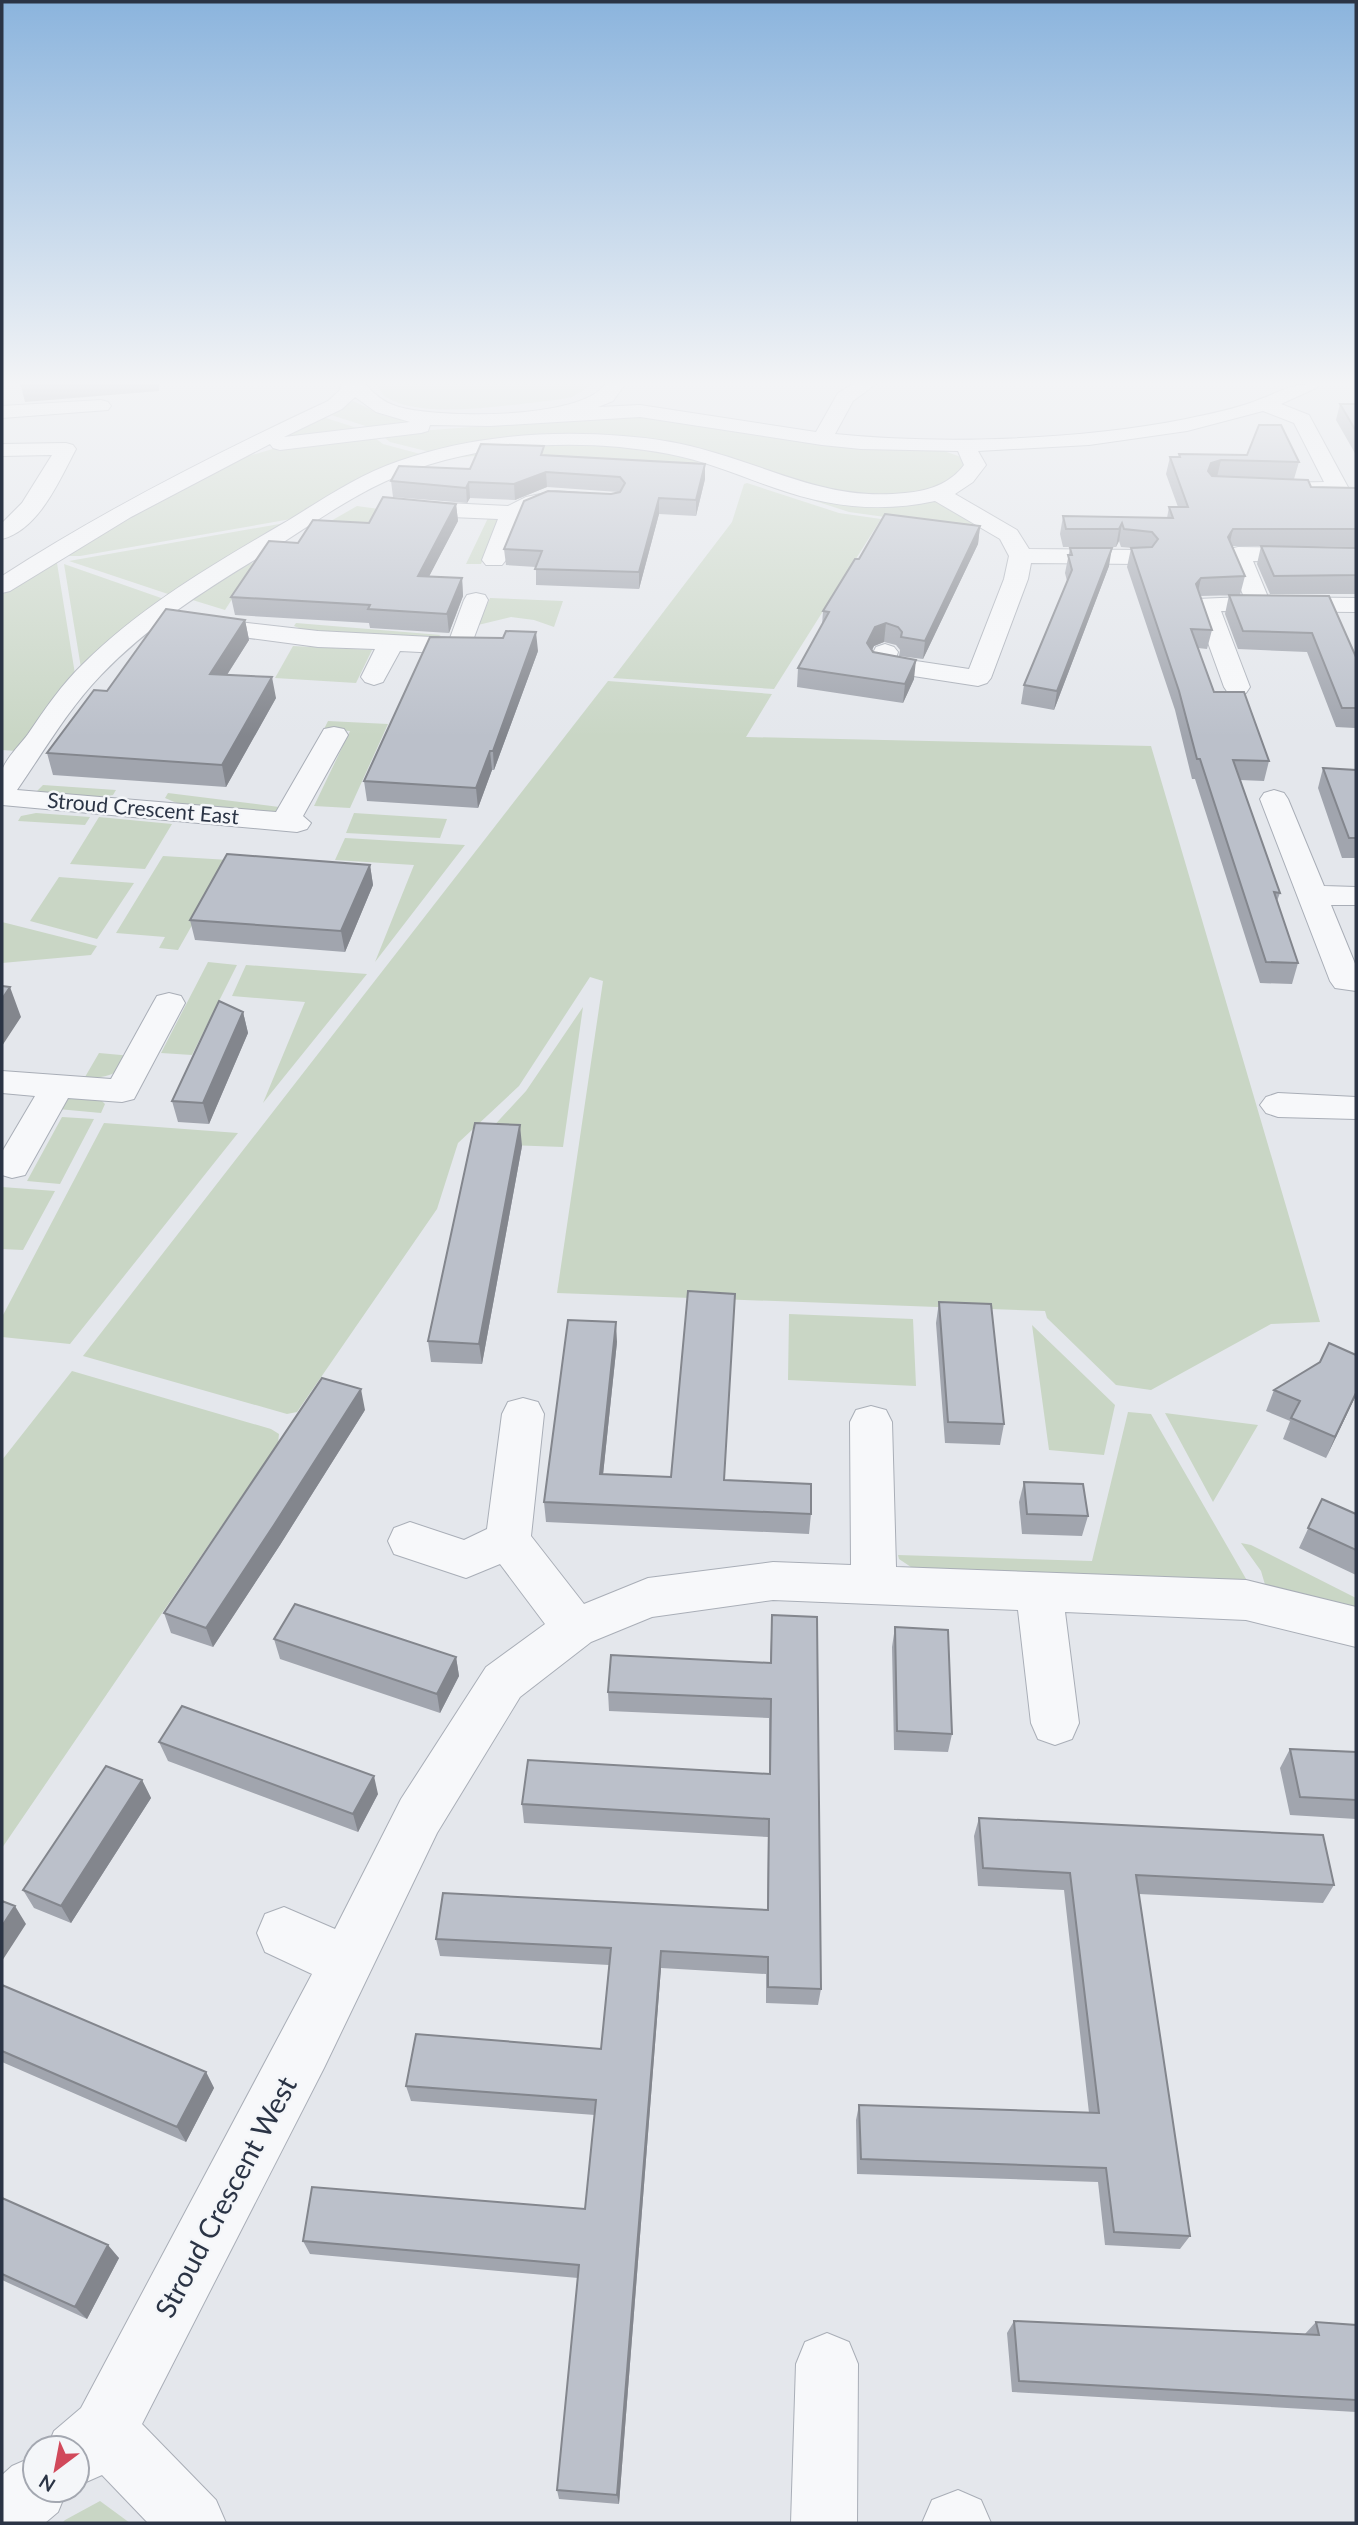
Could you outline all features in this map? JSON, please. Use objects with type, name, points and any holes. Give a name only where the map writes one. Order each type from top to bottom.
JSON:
[{"type":"street","points":[[2,532],[32,502]]},
{"type":"street","points":[[2,586],[59,549],[144,502]]},
{"type":"street","name":"Stroud Crescent East","points":[[2,791],[89,672],[127,636],[152,616],[335,502]]},
{"type":"street","points":[[364,502],[512,513]]},
{"type":"street","points":[[495,560],[512,513],[531,502]]},
{"type":"street","points":[[885,652],[881,663],[978,678],[1016,579],[1021,556],[1009,535],[953,502]]},
{"type":"street","points":[[1259,605],[1238,554],[1356,556]]},
{"type":"street","points":[[1021,556],[1140,558]]},
{"type":"street","points":[[152,616],[318,639],[460,646],[476,600]]},
{"type":"street","points":[[1237,687],[1206,604],[1356,605]]},
{"type":"street","points":[[374,677],[391,643]]},
{"type":"street","name":"Stroud Crescent East","points":[[2,797],[287,822],[334,735]]},
{"type":"street","points":[[1273,799],[1346,981],[1356,981]]},
{"type":"street","points":[[1312,895],[1356,896]]},
{"type":"street","points":[[2,1082],[122,1091],[169,1003]]},
{"type":"street","points":[[12,1166],[57,1087]]},
{"type":"street","points":[[1278,1105],[1356,1108]]},
{"type":"street","points":[[523,1414],[508,1540],[575,1628]]},
{"type":"street","points":[[871,1422],[874,1585]]},
{"type":"street","points":[[410,1541],[466,1559],[508,1540]]},
{"type":"street","name":"Stroud Crescent West","points":[[193,2523],[91,2442],[347,1963],[419,1816],[503,1682],[575,1628],[648,1598],[773,1581],[1246,1600],[1356,1627]]},
{"type":"street","points":[[1039,1591],[1055,1723]]},
{"type":"street","points":[[284,1933],[347,1963]]},
{"type":"street","points":[[824,2523],[827,2364]]},
{"type":"street","points":[[2,2517],[21,2501]]},
{"type":"green space","points":[[159,502],[327,502],[291,519],[80,556],[64,556]]},
{"type":"green space","points":[[738,502],[805,502],[839,513],[881,519],[774,689],[613,678],[732,522]]},
{"type":"green space","points":[[818,502],[939,502],[987,526],[978,530],[849,512]]},
{"type":"green space","points":[[357,506],[423,515],[417,529],[324,525]]},
{"type":"green space","points":[[488,518],[501,518],[481,564],[466,564]]},
{"type":"green space","points":[[285,523],[171,595],[69,561]]},
{"type":"green space","points":[[54,562],[57,563],[75,674],[16,751],[2,750],[2,595]]},
{"type":"green space","points":[[256,562],[225,610],[186,598],[246,565]]},
{"type":"green space","points":[[64,564],[164,599],[81,668]]},
{"type":"green space","points":[[490,598],[563,601],[554,627],[534,620],[511,617],[478,625]]},
{"type":"green space","points":[[296,623],[441,635],[437,637],[306,631],[294,626]]},
{"type":"green space","points":[[293,646],[372,650],[356,683],[275,678]]},
{"type":"green space","points":[[608,681],[772,694],[746,737],[1151,746],[1320,1322],[1271,1324],[1151,1390],[1116,1385],[1047,1318],[1045,1311],[557,1293],[603,981],[590,977],[519,1086],[458,1143],[437,1209],[297,1412],[287,1414],[83,1356]]},
{"type":"green space","points":[[328,721],[388,724],[350,808],[314,806],[350,731],[324,729]]},
{"type":"green space","points":[[43,785],[116,790],[113,795],[89,799],[36,792]]},
{"type":"green space","points":[[168,793],[287,808],[277,816],[179,804],[165,798]]},
{"type":"green space","points":[[36,813],[90,817],[85,825],[18,821],[21,816]]},
{"type":"green space","points":[[354,813],[447,819],[440,838],[346,833]]},
{"type":"green space","points":[[99,817],[172,824],[145,869],[70,864]]},
{"type":"green space","points":[[345,838],[465,845],[375,962],[414,865],[335,860]]},
{"type":"green space","points":[[163,856],[229,860],[178,950],[159,948],[165,937],[116,933]]},
{"type":"green space","points":[[59,877],[134,883],[97,939],[30,921]]},
{"type":"green space","points":[[2,922],[97,946],[91,955],[2,963]]},
{"type":"green space","points":[[208,962],[237,965],[192,1055],[161,1053]]},
{"type":"green space","points":[[246,965],[367,974],[263,1103],[305,1002],[232,996]]},
{"type":"green space","points":[[583,1007],[563,1147],[477,1144],[526,1091]]},
{"type":"green space","points":[[99,1053],[132,1056],[112,1074],[85,1077]]},
{"type":"green space","points":[[70,1097],[99,1098],[105,1104],[101,1113],[58,1109]]},
{"type":"green space","points":[[62,1117],[94,1119],[60,1184],[27,1181]]},
{"type":"green space","points":[[104,1123],[238,1133],[70,1344],[2,1337],[2,1317]]},
{"type":"green space","points":[[2,1187],[55,1191],[23,1250],[2,1249]]},
{"type":"green space","points":[[789,1314],[913,1319],[916,1386],[788,1380]]},
{"type":"green space","points":[[1032,1325],[1115,1405],[1104,1455],[1049,1450]]},
{"type":"green space","points":[[72,1371],[271,1429],[279,1434],[278,1443],[2,1848],[2,1460]]},
{"type":"green space","points":[[1128,1412],[1151,1414],[1249,1584],[917,1571],[899,1559],[898,1555],[1092,1561]]},
{"type":"green space","points":[[1165,1413],[1258,1425],[1213,1502]]},
{"type":"green space","points":[[1241,1543],[1251,1545],[1356,1598],[1356,1609],[1266,1588],[1261,1571]]},
{"type":"green space","points":[[100,2501],[130,2523],[62,2523],[65,2520]]},
{"type":"building","points":[[380,502],[456,504],[418,576],[462,578],[447,614],[368,609],[370,605],[231,597],[269,541],[298,543],[313,520],[369,523]]},
{"type":"building","points":[[524,502],[658,502],[639,572],[535,569],[542,551],[504,549]]},
{"type":"building","points":[[1186,502],[1356,502],[1356,529],[1233,529],[1228,537],[1245,576],[1201,578],[1196,584],[1212,630],[1191,629],[1214,692],[1244,692],[1269,761],[1233,760],[1280,893],[1274,892],[1298,963],[1266,962],[1200,759],[1197,759],[1179,691],[1131,548],[1152,547],[1158,539],[1152,532],[1124,529],[1122,523],[1119,529],[1066,529],[1063,516],[1173,518],[1169,507],[1188,507]]},
{"type":"building","points":[[885,514],[980,526],[925,641],[901,637],[902,632],[898,627],[886,623],[875,627],[867,643],[873,652],[916,660],[905,684],[798,668],[829,612],[823,611],[855,559],[859,559]]},
{"type":"building","points":[[1261,546],[1356,548],[1356,575],[1274,576]]},
{"type":"building","points":[[1070,548],[1112,548],[1057,691],[1024,685],[1072,570],[1068,555],[1072,555]]},
{"type":"building","points":[[1229,595],[1329,596],[1356,657],[1356,708],[1342,708],[1312,633],[1243,631]]},
{"type":"building","points":[[166,609],[245,620],[210,674],[272,677],[222,765],[47,753],[94,690],[107,691]]},
{"type":"building","points":[[506,631],[536,632],[493,751],[490,751],[476,788],[364,781],[430,637],[503,638]]},
{"type":"building","points":[[1323,768],[1356,770],[1356,838],[1349,838]]},
{"type":"building","points":[[227,854],[370,865],[341,931],[190,920]]},
{"type":"building","points":[[2,986],[10,987],[2,999]]},
{"type":"building","points":[[219,1001],[243,1012],[203,1103],[172,1101]]},
{"type":"building","points":[[475,1123],[520,1125],[479,1344],[428,1341]]},
{"type":"building","points":[[688,1291],[735,1294],[724,1480],[811,1484],[811,1514],[544,1502],[568,1320],[616,1322],[600,1474],[671,1477]]},
{"type":"building","points":[[939,1302],[991,1304],[1004,1424],[948,1422]]},
{"type":"building","points":[[1329,1343],[1356,1355],[1356,1393],[1335,1437],[1291,1418],[1300,1401],[1274,1390],[1320,1362]]},
{"type":"building","points":[[322,1378],[361,1389],[206,1628],[164,1613]]},
{"type":"building","points":[[1024,1482],[1083,1484],[1088,1516],[1027,1514]]},
{"type":"building","points":[[1322,1499],[1356,1514],[1356,1550],[1308,1528]]},
{"type":"building","points":[[295,1604],[456,1657],[437,1694],[274,1639]]},
{"type":"building","points":[[772,1615],[817,1617],[821,1989],[768,1987],[768,1957],[661,1951],[617,2495],[557,2490],[579,2265],[303,2241],[312,2187],[585,2209],[596,2100],[406,2086],[416,2034],[601,2049],[611,1948],[436,1939],[443,1893],[768,1910],[769,1819],[522,1804],[528,1760],[770,1774],[771,1699],[608,1692],[611,1655],[771,1663]]},
{"type":"building","points":[[895,1627],[948,1630],[952,1734],[897,1731]]},
{"type":"building","points":[[182,1706],[374,1776],[353,1814],[159,1742]]},
{"type":"building","points":[[1290,1749],[1356,1752],[1356,1800],[1300,1797]]},
{"type":"building","points":[[106,1766],[142,1780],[61,1906],[23,1890]]},
{"type":"building","points":[[979,1818],[1323,1835],[1334,1885],[1136,1875],[1190,2236],[1114,2232],[1106,2168],[861,2159],[859,2105],[1099,2113],[1070,1873],[983,1868]]},
{"type":"building","points":[[2,1901],[15,1906],[2,1926]]},
{"type":"building","points":[[2,1985],[206,2072],[177,2127],[2,2051]]},
{"type":"building","points":[[2,2198],[108,2245],[75,2307],[2,2274]]},
{"type":"building","points":[[1014,2321],[1319,2335],[1316,2322],[1356,2325],[1356,2400],[1019,2381]]}]
